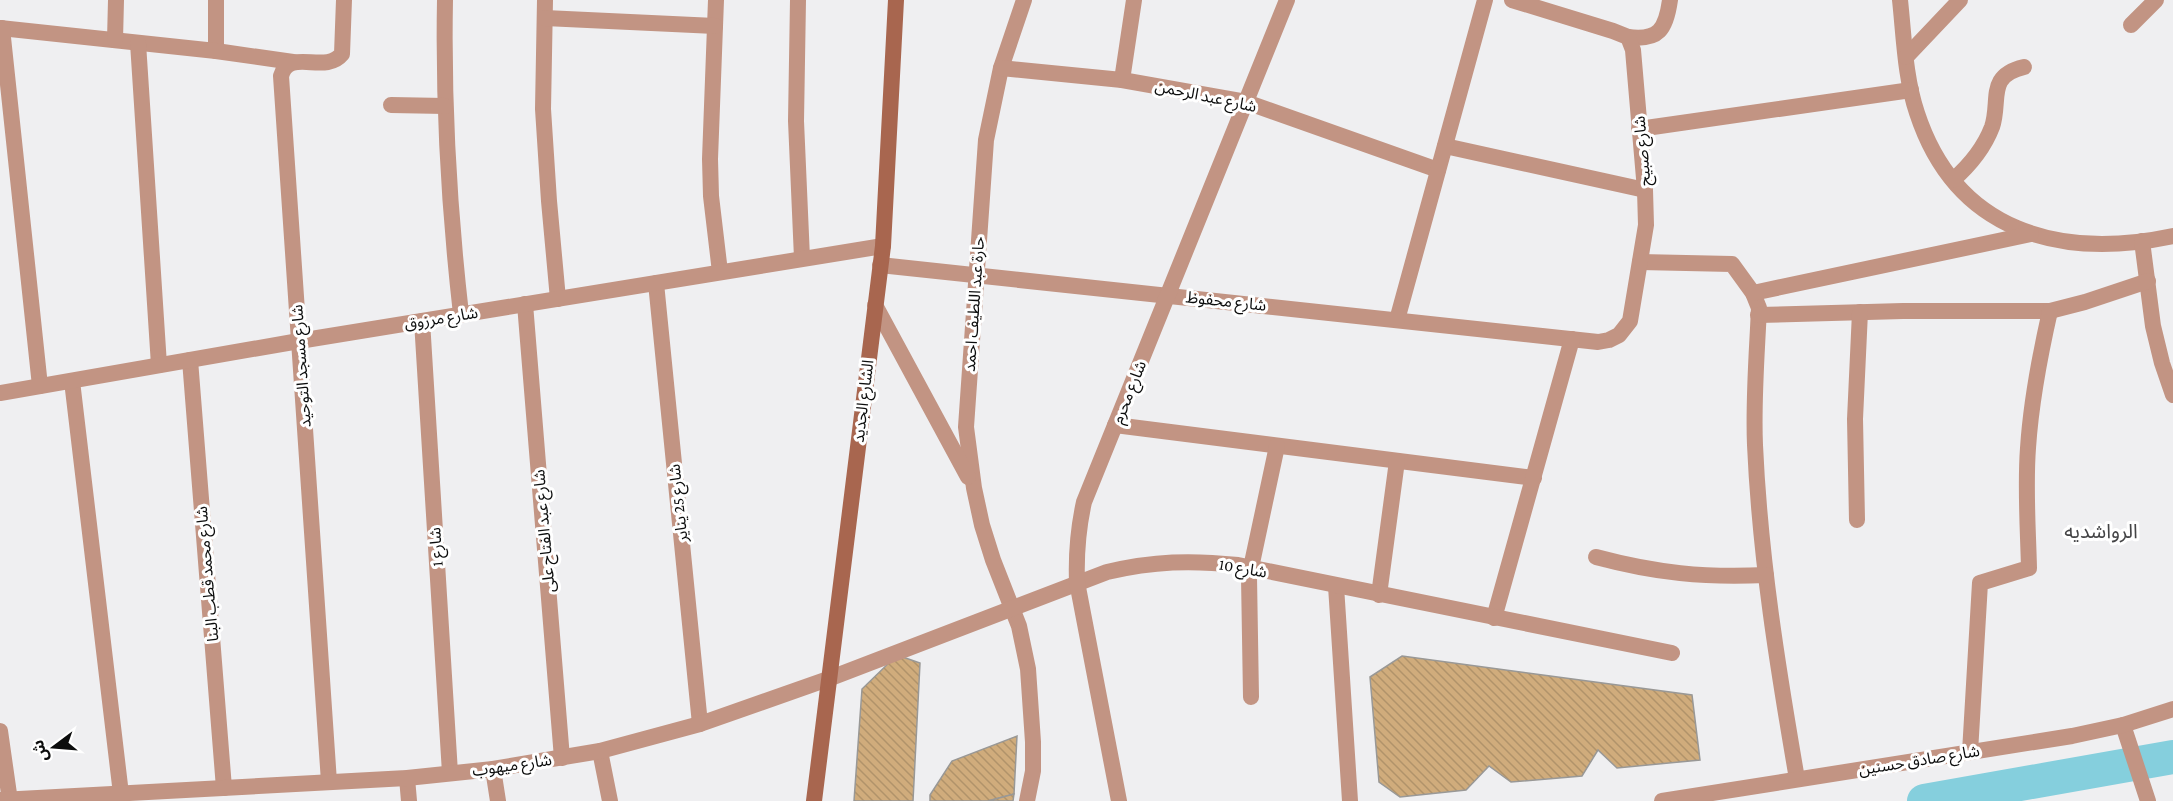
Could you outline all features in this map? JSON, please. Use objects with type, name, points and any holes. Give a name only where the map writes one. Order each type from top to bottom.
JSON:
[{"type":"main road","name":"الشارع الجديد","points":[[814,801],[883,246],[896,0]]},
{"type":"street","points":[[115,40],[116,0]]},
{"type":"street","points":[[216,0],[216,51]]},
{"type":"street","points":[[40,386],[1,28],[216,51],[293,62],[329,63],[337,60],[342,54],[344,0]]},
{"type":"street","points":[[445,0],[445,106],[451,226],[462,314]]},
{"type":"street","points":[[545,0],[543,120],[558,299]]},
{"type":"street","points":[[716,0],[710,159],[711,196],[720,272]]},
{"type":"street","points":[[798,0],[796,121],[802,258]]},
{"type":"street","name":"حارة عبد اللطيف احمد","points":[[1024,0],[1000,68],[986,140],[966,427],[974,488],[993,560],[1019,626],[1028,669],[1032,712],[1033,771],[1027,801]]},
{"type":"street","points":[[1122,80],[1134,0]]},
{"type":"street","name":"شارع محرم","points":[[1119,801],[1077,582],[1076,553],[1084,502],[1287,0]]},
{"type":"street","points":[[1397,320],[1485,0]]},
{"type":"street","points":[[1512,0],[1562,7],[1628,37],[1644,39],[1659,32],[1666,22],[1670,0]]},
{"type":"street","points":[[1900,0],[1906,57],[1916,111],[1926,138],[1940,164],[1958,187],[2004,222],[2031,234],[2058,242],[2090,244],[2142,241],[2173,236]]},
{"type":"street","points":[[1906,57],[1960,0]]},
{"type":"street","points":[[2131,25],[2156,0]]},
{"type":"street","points":[[544,18],[715,26]]},
{"type":"street","name":"شارع صبيح","points":[[1572,339],[1598,342],[1609,340],[1625,329],[1632,313],[1646,225],[1633,50],[1628,37]]},
{"type":"street","points":[[138,43],[159,365]]},
{"type":"street","name":"شارع مسجد التوحيد","points":[[293,62],[286,66],[281,76],[329,782]]},
{"type":"street","points":[[1953,180],[1965,169],[1985,142],[1992,125],[1996,89],[2000,81],[2014,69],[2024,67]]},
{"type":"street","name":"شارع عبد الرحمن","points":[[1000,68],[1122,80],[1246,102],[1438,170]]},
{"type":"street","points":[[1639,129],[1911,90]]},
{"type":"street","points":[[391,105],[445,106]]},
{"type":"street","points":[[1445,146],[1645,190]]},
{"type":"street","points":[[1753,293],[2031,234]]},
{"type":"street","points":[[2142,241],[2153,326],[2173,395]]},
{"type":"street","name":"شارع مرزوق","points":[[0,393],[299,341],[883,246]]},
{"type":"street","points":[[1640,262],[1732,264],[1753,293],[1759,308],[1755,443],[1776,661],[1797,780]]},
{"type":"street","name":"شارع محفوظ","points":[[880,265],[1572,339]]},
{"type":"street","points":[[1758,315],[2050,310],[2085,302],[2148,281]]},
{"type":"street","name":"شارع 25 يناير","points":[[656,283],[700,724]]},
{"type":"street","name":"شارع عبد الفتاح على","points":[[525,304],[562,758]]},
{"type":"street","points":[[875,305],[974,488]]},
{"type":"street","points":[[1970,752],[1980,583],[2029,568],[2028,447],[2042,347],[2050,310]]},
{"type":"street","points":[[1857,520],[1855,419],[1860,312]]},
{"type":"street","name":"شارع 1","points":[[422,321],[450,773]]},
{"type":"street","points":[[1494,618],[1572,339]]},
{"type":"street","name":"شارع محمد قطب البنا","points":[[190,360],[224,788]]},
{"type":"street","points":[[72,381],[121,794]]},
{"type":"street","points":[[1115,425],[1534,478]]},
{"type":"street","points":[[1251,697],[1248,610],[1251,568],[1277,446]]},
{"type":"street","points":[[1379,595],[1397,461]]},
{"type":"street","points":[[1596,557],[1637,568],[1679,574],[1723,577],[1766,575]]},
{"type":"street","name":"شارع 10","points":[[828,679],[1077,582],[1107,572],[1169,561],[1201,561],[1251,568],[1672,653]]},
{"type":"street","points":[[1336,586],[1350,801]]},
{"type":"street","name":"شارع ميهوب","points":[[6,800],[121,794],[185,796],[224,788],[407,778],[494,769],[600,751],[700,724],[828,679]]},
{"type":"street","name":"شارع صادق حسنين","points":[[1662,801],[2072,736],[2123,725],[2173,709]]},
{"type":"street","points":[[2123,725],[2146,796]]},
{"type":"street","points":[[0,731],[6,800]]},
{"type":"street","points":[[600,751],[610,801]]},
{"type":"street","points":[[494,769],[498,801]]},
{"type":"street","points":[[407,778],[409,801]]},
{"type":"street","points":[[297,784],[298,801]]},
{"type":"building","points":[[897,655],[920,663],[913,801],[854,801],[862,689]]},
{"type":"building","points":[[1402,656],[1692,695],[1700,760],[1617,768],[1598,750],[1582,776],[1511,782],[1489,766],[1466,790],[1400,797],[1379,782],[1370,677]]},
{"type":"building","points":[[1017,736],[1014,794],[988,801],[930,801],[930,795],[952,761]]},
{"type":"building","points":[[1014,794],[1013,801],[988,801]]},
{"type":"waterway","points":[[1924,801],[2173,757]]},
{"type":"district","name":"الرواشديه","points":[[2101,531]]}]
